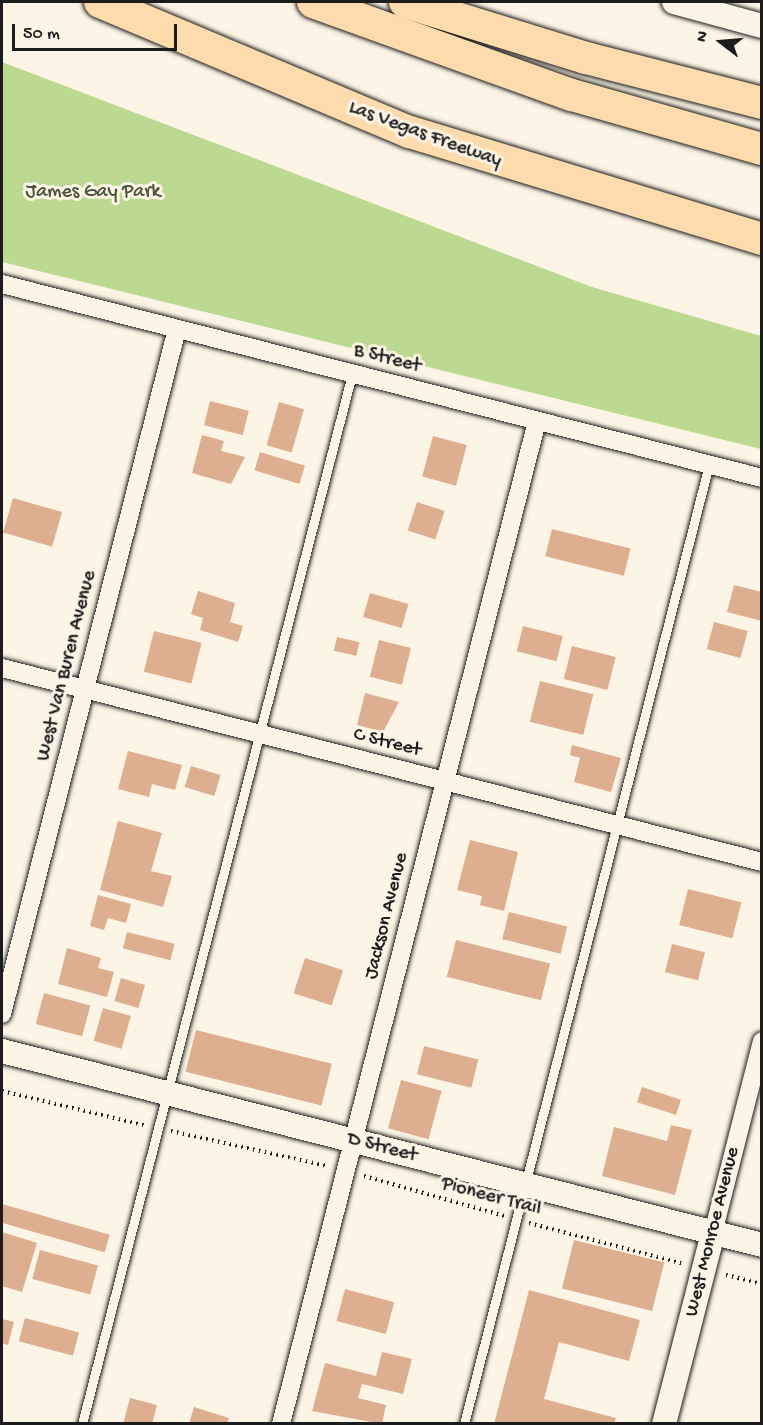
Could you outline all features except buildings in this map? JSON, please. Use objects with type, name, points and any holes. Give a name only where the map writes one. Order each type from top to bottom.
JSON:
[{"type":"highway","name":"Las Vegas Freeway","points":[[100,2],[277,80],[410,132],[762,239]]},
{"type":"highway","points":[[313,2],[572,95],[762,149]]},
{"type":"highway","points":[[405,2],[586,58],[762,104]]},
{"type":"street","points":[[674,2],[702,5],[762,26]]},
{"type":"street","name":"B Street","points":[[2,284],[762,478]]},
{"type":"street","name":"West Van Buren Avenue","points":[[2,1014],[177,329]]},
{"type":"street","name":"Jackson Avenue","points":[[281,1424],[537,421]]},
{"type":"street","name":"C Street","points":[[2,668],[762,862]]},
{"type":"street","name":"West Monroe Avenue","points":[[664,1424],[762,1041]]},
{"type":"street","name":"D Street","points":[[2,1051],[762,1245]]},
{"type":"lane","points":[[82,1424],[352,374]]},
{"type":"lane","points":[[464,1424],[619,825],[709,464]]},
{"type":"path","name":"Pioneer Trail","points":[[2,1091],[346,1169],[516,1220],[762,1284]]},
{"type":"green space","name":"James Gay Park","points":[[2,62],[592,287],[761,336],[761,449],[2,262]]}]
